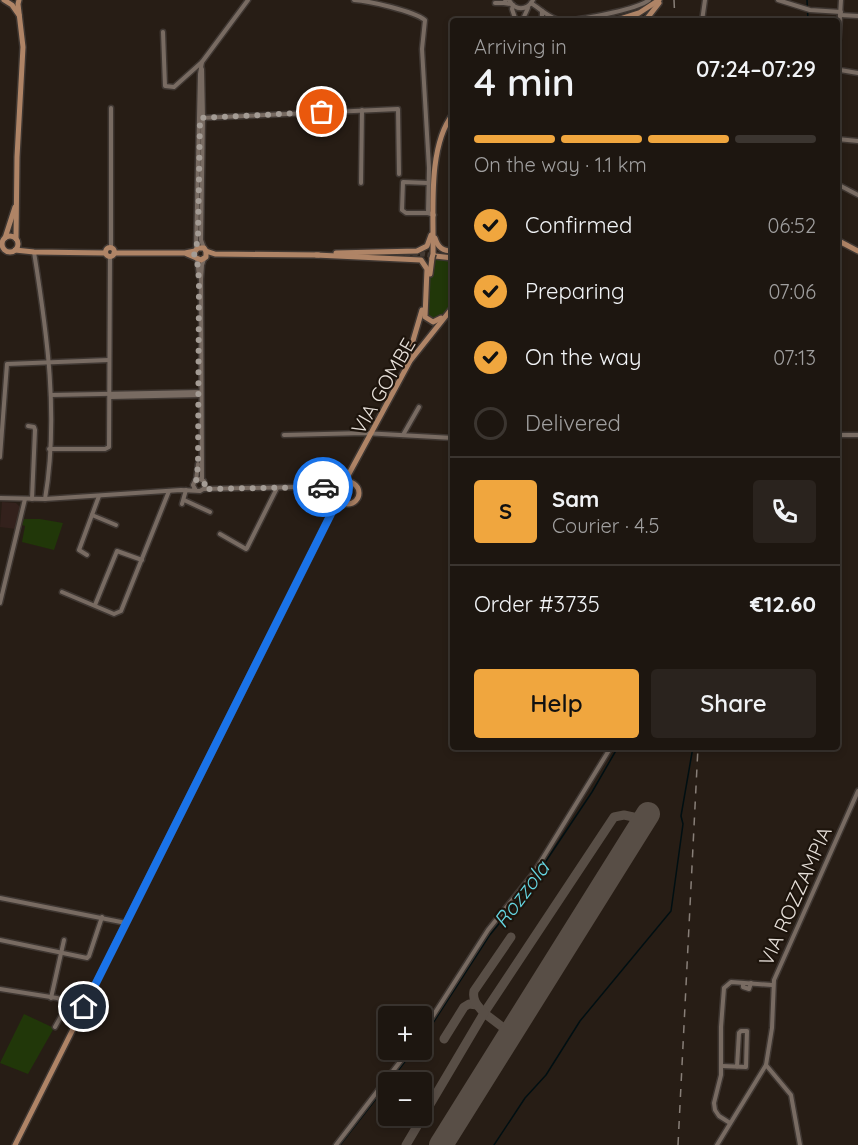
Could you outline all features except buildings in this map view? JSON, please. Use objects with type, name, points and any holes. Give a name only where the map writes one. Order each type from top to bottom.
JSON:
[{"type":"main road","points":[[4,0],[12,5],[20,16]]},
{"type":"main road","points":[[15,250],[23,47],[19,0]]},
{"type":"main road","points":[[623,18],[639,13],[660,0]]},
{"type":"main road","points":[[647,18],[660,0]]},
{"type":"main road","points":[[450,119],[441,133],[436,157],[431,214],[436,243],[442,250],[450,251]]},
{"type":"main road","points":[[16,202],[2,240],[2,249],[10,251],[390,254]]},
{"type":"main road","points":[[316,255],[421,251],[429,243],[433,222]]},
{"type":"main road","points":[[400,378],[413,345],[426,293],[433,256],[433,222]]},
{"type":"main road","points":[[2,240],[9,236],[34,252]]},
{"type":"main road","points":[[840,242],[858,251]]},
{"type":"main road","points":[[196,254],[205,254]]},
{"type":"main road","points":[[316,255],[419,259],[424,262],[427,269],[424,313],[427,319],[431,322],[439,320],[450,309]]},
{"type":"main road","points":[[433,256],[450,258]]},
{"type":"main road","name":"VIA GOMBE","points":[[342,485],[354,468],[400,378],[421,345],[450,310]]},
{"type":"main road","points":[[332,512],[337,506],[351,504],[356,500],[357,488],[352,479],[354,468]]},
{"type":"main road","points":[[15,1145],[332,512],[342,485],[353,484],[357,488]]},
{"type":"main road","points":[[337,495],[345,504]]},
{"type":"street","points":[[164,32],[166,88],[174,87],[202,62],[248,0]]},
{"type":"street","points":[[354,0],[416,15],[425,20],[422,49],[428,154],[432,183],[404,182],[402,193],[403,212],[431,214]]},
{"type":"street","points":[[585,18],[642,5],[648,0]]},
{"type":"street","points":[[702,18],[705,0]]},
{"type":"street","points":[[778,0],[810,10],[858,16]]},
{"type":"street","points":[[840,18],[841,0]]},
{"type":"street","points":[[495,3],[509,2],[523,8],[531,3]]},
{"type":"street","points":[[509,2],[515,18]]},
{"type":"street","points":[[531,3],[553,18]]},
{"type":"street","points":[[524,18],[531,3]]},
{"type":"street","points":[[542,10],[542,18]]},
{"type":"street","points":[[195,489],[194,481],[198,466],[201,279],[205,254],[201,240],[200,74],[202,62]]},
{"type":"street","points":[[840,70],[858,73]]},
{"type":"street","points":[[49,449],[105,449],[109,447],[111,108]]},
{"type":"street","points":[[201,118],[398,109],[399,174]]},
{"type":"street","points":[[361,183],[362,110]]},
{"type":"street","points":[[201,118],[196,254],[199,279],[204,489]]},
{"type":"street","points":[[840,139],[858,141]]},
{"type":"street","points":[[428,154],[436,157]]},
{"type":"street","points":[[840,186],[858,195]]},
{"type":"street","points":[[34,252],[44,316],[51,395],[45,499]]},
{"type":"street","points":[[0,458],[7,364],[110,360]]},
{"type":"street","points":[[51,395],[200,393]]},
{"type":"street","points":[[403,435],[419,407]]},
{"type":"street","points":[[28,426],[34,427],[35,430],[32,499]]},
{"type":"street","points":[[284,435],[364,433],[450,438]]},
{"type":"street","points":[[840,435],[858,435]]},
{"type":"street","points":[[210,512],[183,502],[184,490],[194,481],[204,482],[217,490]]},
{"type":"street","points":[[0,498],[45,499],[169,490],[195,489],[199,491],[342,485]]},
{"type":"street","points":[[331,487],[337,495]]},
{"type":"street","points":[[220,534],[247,548],[277,488]]},
{"type":"street","points":[[62,592],[116,614],[122,611],[169,490]]},
{"type":"street","points":[[87,555],[79,550],[99,495]]},
{"type":"street","points":[[0,603],[26,499]]},
{"type":"street","points":[[92,515],[116,525]]},
{"type":"street","points":[[95,605],[117,551],[142,560]]},
{"type":"street","points":[[432,1017],[488,930],[533,874],[609,750]]},
{"type":"street","name":"VIA ROZZAMPIA","points":[[717,1145],[766,1065],[772,1029],[772,985],[858,791]]},
{"type":"street","points":[[0,898],[126,923]]},
{"type":"street","points":[[0,940],[87,958],[102,917]]},
{"type":"street","points":[[51,998],[64,940]]},
{"type":"street","points":[[730,1124],[718,1116],[714,1103],[722,1066],[720,1041],[723,990],[726,984],[731,982],[772,985]]},
{"type":"street","points":[[0,989],[51,998],[84,1007]]},
{"type":"street","points":[[55,1027],[69,1002]]},
{"type":"street","points":[[722,1066],[737,1067],[747,1067],[747,1031],[740,1033],[737,1067]]},
{"type":"street","points":[[336,1145],[401,1060]]},
{"type":"street","points":[[766,1065],[791,1095],[800,1145]]},
{"type":"shaded area","points":[[2,502],[16,503],[20,507],[16,529],[0,527]]},
{"type":"green space","points":[[434,258],[450,259],[450,306],[435,320],[427,317],[428,290]]},
{"type":"green space","points":[[24,519],[63,523],[54,550],[22,542]]},
{"type":"green space","points":[[24,1014],[54,1028],[28,1074],[0,1063]]},
{"type":"waterway","name":"Rozzola","points":[[807,0],[808,18]]},
{"type":"waterway","name":"Rozzola","points":[[432,1024],[489,936],[528,888],[592,792],[616,750]]},
{"type":"waterway","points":[[494,1145],[525,1098],[546,1075],[580,1021],[671,911],[683,824],[681,816],[692,750]]},
{"type":"waterway","name":"Rozzola","points":[[340,1145],[406,1060]]},
{"type":"taxiway","points":[[506,1041],[505,1029],[484,1013],[614,817],[624,815],[638,818],[642,823]]},
{"type":"taxiway","points":[[406,1145],[484,1013],[475,1001],[474,991],[511,937]]},
{"type":"taxiway","points":[[444,1039],[464,1007],[469,1004],[477,1005]]},
{"type":"taxiway","points":[[505,1029],[516,1025]]},
{"type":"runway","points":[[441,1145],[648,814]]},
{"type":"tunnel","points":[[390,254],[435,256]]},
{"type":"railway","points":[[674,0],[675,18]]},
{"type":"railway","points":[[678,1145],[698,750]]},
{"type":"way so far","points":[[322,112],[200,118],[198,240],[194,254],[197,259],[199,279],[196,480],[201,479],[205,482],[204,489],[222,490],[323,487]]},
{"type":"route","points":[[84,1007],[332,512],[337,499],[336,490],[323,487]]}]
